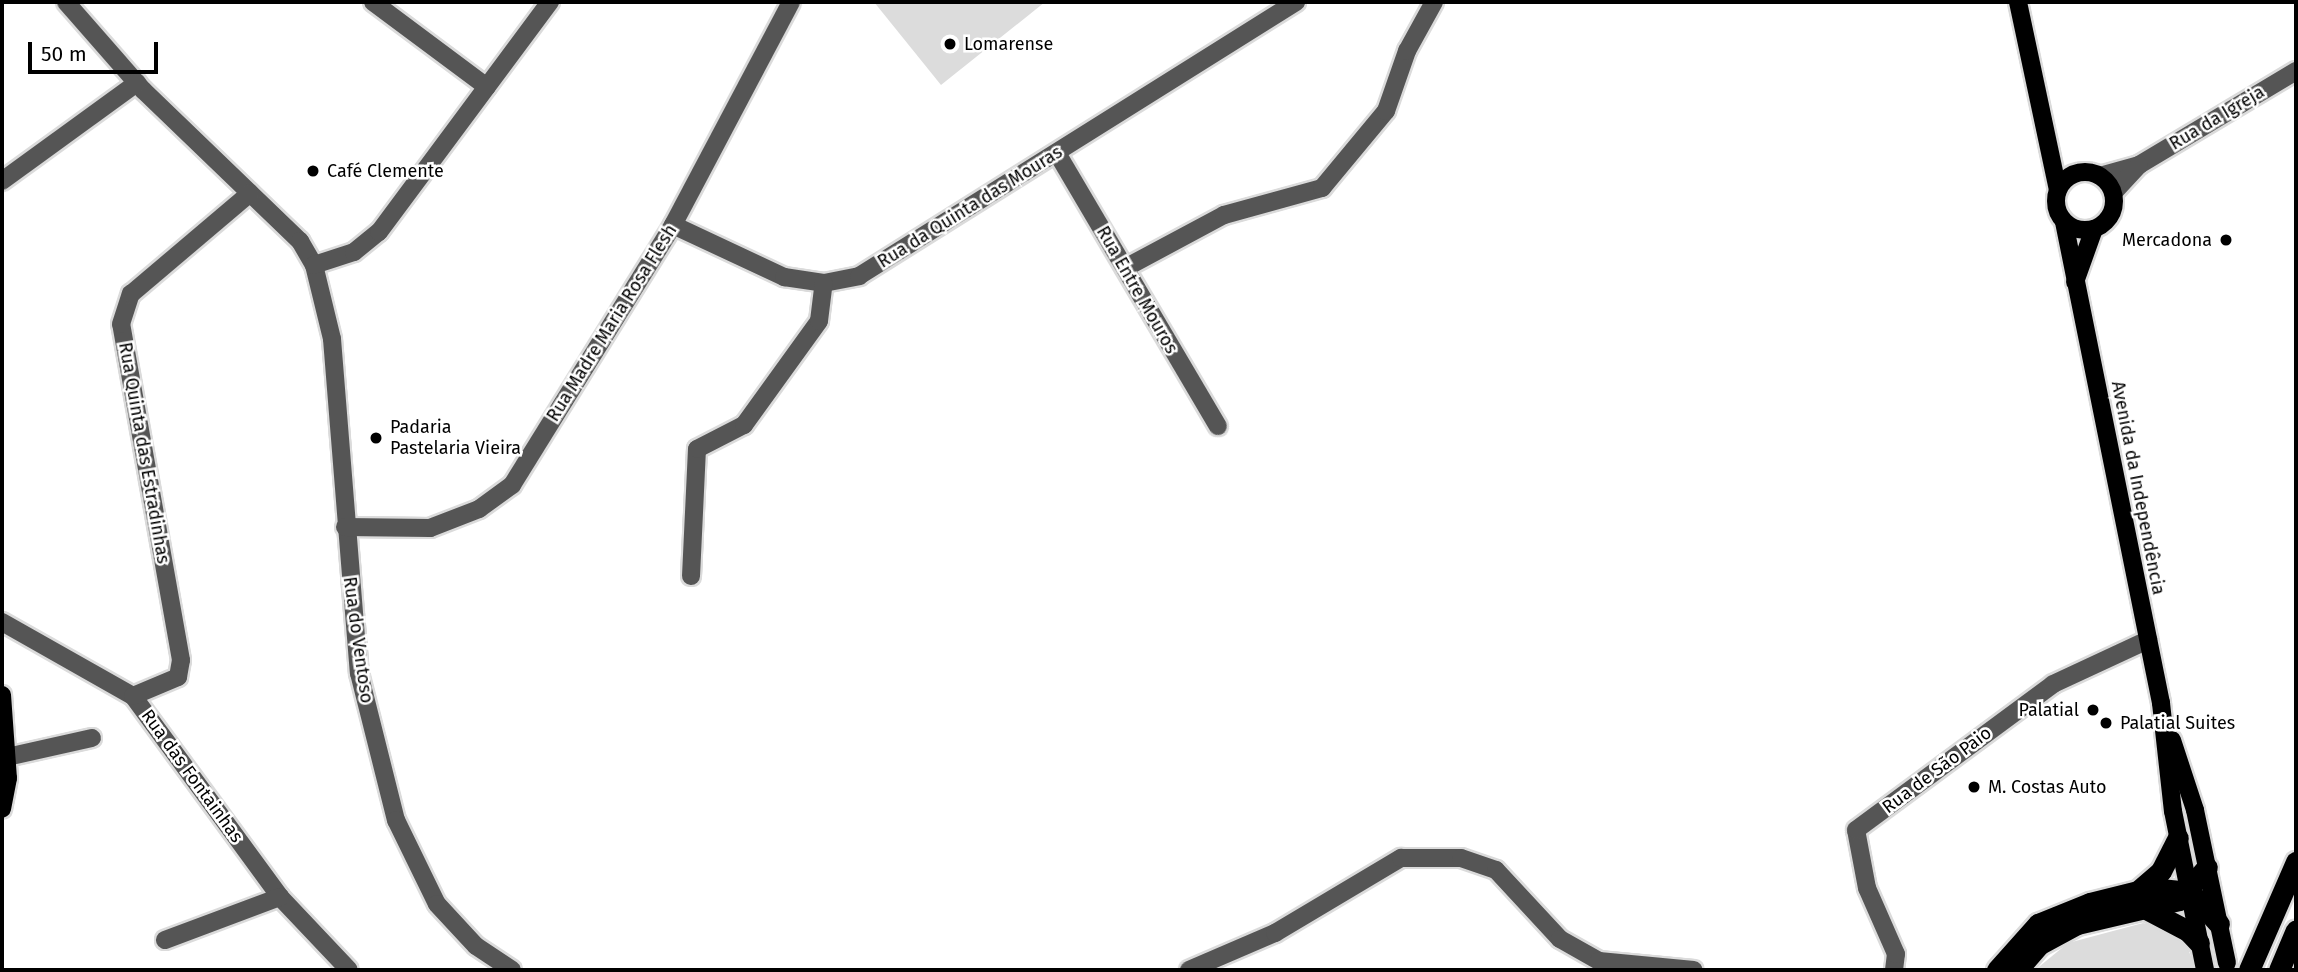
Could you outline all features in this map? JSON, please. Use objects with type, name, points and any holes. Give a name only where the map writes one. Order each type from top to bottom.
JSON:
[{"type":"highway","points":[[2137,891],[2161,871],[2178,838]]},
{"type":"highway","points":[[2249,970],[2296,862]]},
{"type":"highway","points":[[2017,970],[2057,933],[2102,917],[2148,910],[2190,892],[2207,867]]},
{"type":"highway","points":[[1997,970],[2038,924],[2137,891],[2165,886],[2190,892],[2219,925]]},
{"type":"highway","points":[[2148,910],[2188,931],[2199,943]]},
{"type":"highway","points":[[2279,970],[2296,930]]},
{"type":"main road","points":[[2018,2],[2057,190],[2056,207],[2064,222],[2078,230],[2094,229]]},
{"type":"main road","points":[[2045,139],[2077,173],[2100,176],[2113,193],[2113,211],[2094,229],[2076,282]]},
{"type":"main road","points":[[2057,190],[2077,173]]},
{"type":"main road","name":"Avenida da Independência","points":[[2064,222],[2161,703],[2207,867],[2227,963]]},
{"type":"main road","points":[[2,695],[8,757],[2,808]]},
{"type":"main road","name":"Avenida da Independência","points":[[2161,703],[2178,838],[2204,970]]},
{"type":"street","points":[[66,2],[137,83],[300,241],[314,265],[354,252],[379,232],[550,2]]},
{"type":"street","points":[[373,2],[487,87]]},
{"type":"street","name":"Rua Madre Maria Rosa Flesh","points":[[345,527],[430,528],[479,509],[512,485],[673,225],[791,2]]},
{"type":"street","name":"Rua da Quinta das Mouras","points":[[673,225],[784,277],[824,283],[859,276],[1250,35],[1296,2]]},
{"type":"street","points":[[1125,268],[1224,215],[1322,188],[1386,111],[1407,51],[1434,2]]},
{"type":"street","name":"Rua da Igreja","points":[[2100,176],[2139,165],[2296,72]]},
{"type":"street","points":[[2,181],[137,83]]},
{"type":"street","name":"Rua Entre Mouros","points":[[1057,153],[1218,426]]},
{"type":"street","name":"Rua da Igreja","points":[[2113,193],[2139,165]]},
{"type":"street","name":"Rua Quinta das Estradinhas","points":[[133,696],[178,677],[181,660],[121,324],[131,294],[250,193]]},
{"type":"street","name":"Rua do Ventoso","points":[[314,265],[332,340],[345,527],[359,673],[396,820],[437,904],[476,946],[506,969]]},
{"type":"street","points":[[691,576],[697,449],[744,425],[819,321],[824,283]]},
{"type":"street","name":"Rua das Fontainhas","points":[[2,622],[133,696],[280,897],[349,970]]},
{"type":"street","name":"Rua de São Paio","points":[[1894,970],[1896,954],[1867,888],[1856,830],[2053,684],[2148,640]]},
{"type":"street","points":[[8,757],[92,738]]},
{"type":"street","points":[[1189,970],[1275,933],[1401,858],[1461,858],[1496,870],[1560,939],[1599,961],[1694,970]]},
{"type":"street","points":[[165,940],[280,897]]},
{"type":"shaded area","name":"Lomarense","points":[[874,2],[1045,2],[941,85]]},
{"type":"shaded area","points":[[2143,923],[2164,928],[2187,946],[2196,970],[2035,970],[2068,943]]},
{"type":"place","name":"Lomarense","points":[[950,44]]},
{"type":"place","name":"Café Clemente","points":[[313,171]]},
{"type":"place","name":"Mercadona","points":[[2226,240]]},
{"type":"place","name":"Padaria Pastelaria Vieira","points":[[376,438]]},
{"type":"place","name":"Palatial","points":[[2093,710]]},
{"type":"place","name":"Palatial Suites","points":[[2106,723]]},
{"type":"place","name":"M. Costas Auto","points":[[1974,787]]}]
